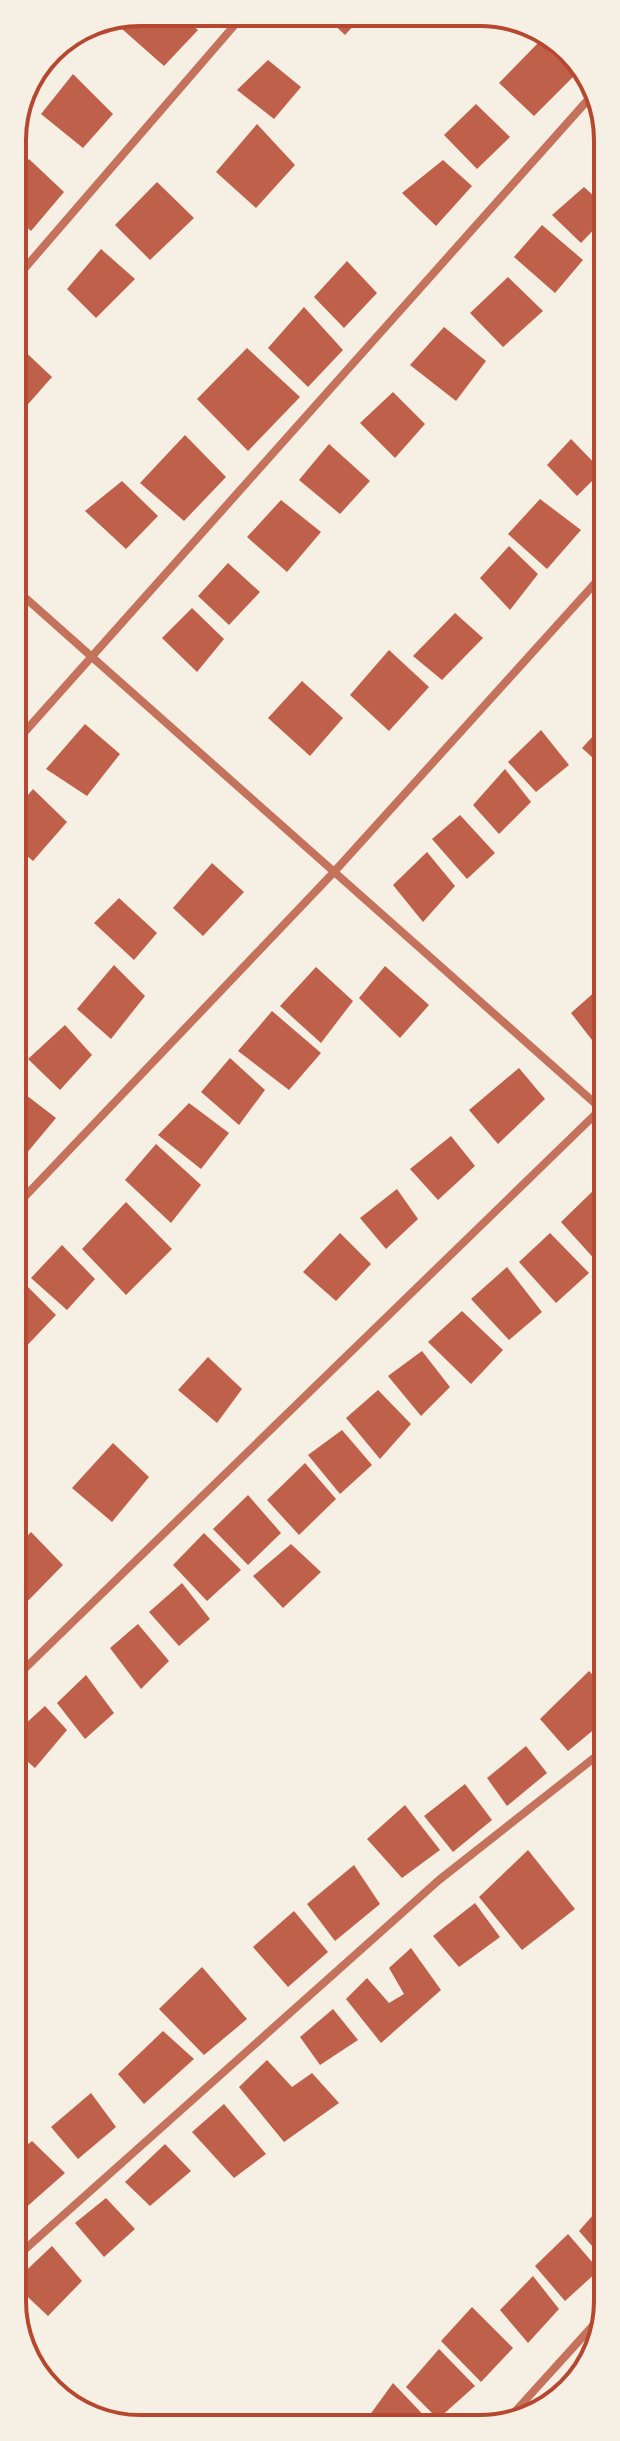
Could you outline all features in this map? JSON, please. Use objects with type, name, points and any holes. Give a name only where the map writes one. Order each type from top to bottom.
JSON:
[{"type":"street","points":[[26,267],[234,26]]},
{"type":"street","points":[[26,730],[587,101]]},
{"type":"street","points":[[26,1195],[334,872],[594,584]]},
{"type":"street","points":[[26,599],[594,1098]]},
{"type":"street","points":[[26,1667],[594,1119]]},
{"type":"street","points":[[26,2248],[439,1880],[594,1758]]},
{"type":"street","points":[[518,2409],[591,2328]]},
{"type":"building","points":[[193,26],[198,30],[164,66],[122,29]]},
{"type":"building","points":[[336,26],[353,26],[345,35]]},
{"type":"building","points":[[539,42],[575,75],[534,116],[499,83]]},
{"type":"building","points":[[268,60],[301,87],[274,119],[237,90]]},
{"type":"building","points":[[73,74],[113,114],[83,148],[41,114]]},
{"type":"building","points":[[476,104],[510,137],[477,169],[444,135]]},
{"type":"building","points":[[257,124],[295,165],[256,208],[216,172]]},
{"type":"building","points":[[29,159],[64,192],[31,231],[26,227],[26,163]]},
{"type":"building","points":[[443,160],[472,186],[436,226],[402,193]]},
{"type":"building","points":[[157,182],[194,218],[150,260],[115,225]]},
{"type":"building","points":[[584,187],[594,196],[594,230],[581,243],[552,215]]},
{"type":"building","points":[[542,225],[583,260],[555,293],[514,257]]},
{"type":"building","points":[[101,249],[135,279],[96,318],[67,289]]},
{"type":"building","points":[[347,261],[377,293],[344,328],[314,297]]},
{"type":"building","points":[[508,277],[543,311],[503,347],[470,313]]},
{"type":"building","points":[[304,307],[343,350],[308,387],[268,348]]},
{"type":"building","points":[[444,327],[486,361],[456,401],[410,365]]},
{"type":"building","points":[[247,348],[300,397],[248,451],[197,399]]},
{"type":"building","points":[[26,353],[52,377],[26,407]]},
{"type":"building","points":[[393,392],[425,424],[395,458],[360,423]]},
{"type":"building","points":[[185,435],[226,477],[184,521],[140,483]]},
{"type":"building","points":[[571,439],[594,463],[594,479],[577,496],[547,465]]},
{"type":"building","points":[[329,444],[370,481],[340,514],[299,480]]},
{"type":"building","points":[[122,481],[158,516],[126,549],[85,511]]},
{"type":"building","points":[[540,499],[581,530],[547,569],[508,534]]},
{"type":"building","points":[[281,500],[321,532],[287,572],[247,537]]},
{"type":"building","points":[[509,546],[538,574],[510,610],[480,578]]},
{"type":"building","points":[[228,563],[260,592],[229,625],[198,596]]},
{"type":"building","points":[[192,608],[224,639],[197,672],[162,638]]},
{"type":"building","points":[[455,613],[483,638],[442,680],[413,656]]},
{"type":"building","points":[[389,650],[429,687],[389,731],[350,695]]},
{"type":"building","points":[[302,681],[343,718],[310,756],[268,718]]},
{"type":"building","points":[[85,724],[120,754],[87,796],[46,769]]},
{"type":"building","points":[[541,730],[569,765],[536,792],[508,762]]},
{"type":"building","points":[[594,735],[594,759],[582,748]]},
{"type":"building","points":[[505,769],[531,802],[499,834],[473,805]]},
{"type":"building","points":[[33,789],[67,822],[33,861],[26,855],[26,797]]},
{"type":"building","points":[[460,815],[495,853],[467,879],[432,839]]},
{"type":"building","points":[[427,852],[455,886],[423,922],[393,885]]},
{"type":"building","points":[[212,863],[244,892],[203,936],[173,908]]},
{"type":"building","points":[[119,898],[157,933],[134,960],[94,923]]},
{"type":"building","points":[[114,965],[145,996],[111,1039],[77,1009]]},
{"type":"building","points":[[385,966],[429,1005],[400,1038],[359,998]]},
{"type":"building","points":[[316,967],[353,1001],[321,1043],[280,1006]]},
{"type":"building","points":[[594,993],[592,1040],[571,1013]]},
{"type":"building","points":[[272,1011],[321,1053],[289,1090],[238,1051]]},
{"type":"building","points":[[65,1025],[92,1055],[60,1090],[28,1059]]},
{"type":"building","points":[[230,1058],[265,1090],[239,1125],[201,1092]]},
{"type":"building","points":[[519,1068],[545,1099],[498,1144],[469,1110]]},
{"type":"building","points":[[26,1095],[56,1118],[26,1154]]},
{"type":"building","points":[[189,1103],[229,1133],[201,1169],[158,1135]]},
{"type":"building","points":[[451,1136],[475,1166],[438,1200],[410,1169]]},
{"type":"building","points":[[156,1144],[201,1185],[171,1223],[125,1180]]},
{"type":"building","points":[[397,1189],[418,1219],[386,1249],[360,1218]]},
{"type":"building","points":[[594,1190],[594,1259],[561,1222]]},
{"type":"building","points":[[126,1202],[172,1249],[126,1295],[82,1249]]},
{"type":"building","points":[[340,1233],[371,1264],[336,1301],[303,1272]]},
{"type":"building","points":[[550,1233],[589,1273],[556,1303],[519,1262]]},
{"type":"building","points":[[62,1245],[95,1279],[67,1310],[31,1278]]},
{"type":"building","points":[[507,1267],[542,1312],[509,1340],[471,1299]]},
{"type":"building","points":[[26,1285],[56,1315],[26,1347]]},
{"type":"building","points":[[462,1311],[503,1350],[471,1384],[428,1342]]},
{"type":"building","points":[[422,1351],[450,1387],[421,1416],[388,1376]]},
{"type":"building","points":[[208,1357],[242,1389],[217,1423],[178,1390]]},
{"type":"building","points":[[378,1390],[411,1424],[380,1459],[346,1418]]},
{"type":"building","points":[[342,1430],[372,1465],[340,1494],[308,1455]]},
{"type":"building","points":[[113,1443],[149,1477],[112,1522],[72,1488]]},
{"type":"building","points":[[305,1463],[336,1499],[299,1535],[267,1500]]},
{"type":"building","points":[[248,1495],[281,1533],[248,1565],[213,1529]]},
{"type":"building","points":[[31,1532],[63,1565],[26,1603],[26,1537]]},
{"type":"building","points":[[204,1533],[241,1570],[207,1601],[173,1565]]},
{"type":"building","points":[[291,1544],[321,1572],[283,1608],[253,1576]]},
{"type":"building","points":[[182,1583],[210,1619],[179,1646],[149,1612]]},
{"type":"building","points":[[138,1624],[169,1661],[141,1689],[110,1648]]},
{"type":"building","points":[[589,1671],[594,1676],[594,1730],[568,1751],[540,1719]]},
{"type":"building","points":[[86,1675],[114,1713],[85,1739],[57,1703]]},
{"type":"building","points":[[45,1706],[67,1730],[35,1768],[26,1760],[26,1723]]},
{"type":"building","points":[[526,1746],[547,1773],[507,1806],[487,1778]]},
{"type":"building","points":[[465,1784],[492,1820],[453,1852],[424,1816]]},
{"type":"building","points":[[405,1805],[440,1850],[402,1878],[367,1839]]},
{"type":"building","points":[[528,1850],[575,1909],[522,1950],[479,1897]]},
{"type":"building","points":[[354,1865],[380,1904],[335,1941],[307,1904]]},
{"type":"building","points":[[475,1903],[500,1937],[459,1967],[433,1936]]},
{"type":"building","points":[[294,1911],[328,1952],[288,1987],[253,1947]]},
{"type":"building","points":[[411,1948],[441,1990],[381,2043],[346,1999],[367,1978],[389,2003],[404,1994],[389,1968]]},
{"type":"building","points":[[202,1967],[247,2019],[204,2055],[159,2009]]},
{"type":"building","points":[[333,2009],[358,2040],[320,2065],[300,2037]]},
{"type":"building","points":[[163,2031],[194,2059],[144,2104],[118,2074]]},
{"type":"building","points":[[267,2060],[292,2087],[312,2073],[339,2103],[284,2142],[239,2087]]},
{"type":"building","points":[[91,2093],[116,2127],[78,2159],[51,2127]]},
{"type":"building","points":[[224,2104],[266,2154],[234,2178],[192,2132]]},
{"type":"building","points":[[32,2141],[65,2173],[26,2207],[26,2146]]},
{"type":"building","points":[[165,2144],[191,2171],[150,2206],[125,2182]]},
{"type":"building","points":[[106,2198],[135,2229],[104,2257],[75,2223]]},
{"type":"building","points":[[594,2214],[594,2248],[579,2231]]},
{"type":"building","points":[[568,2234],[594,2264],[594,2275],[565,2301],[535,2266]]},
{"type":"building","points":[[52,2246],[82,2281],[48,2316],[26,2295],[26,2271]]},
{"type":"building","points":[[533,2276],[559,2309],[528,2343],[500,2310]]},
{"type":"building","points":[[472,2307],[513,2348],[481,2382],[441,2341]]},
{"type":"building","points":[[439,2349],[475,2386],[442,2415],[434,2415],[406,2387]]},
{"type":"building","points":[[393,2383],[423,2415],[370,2415]]}]
